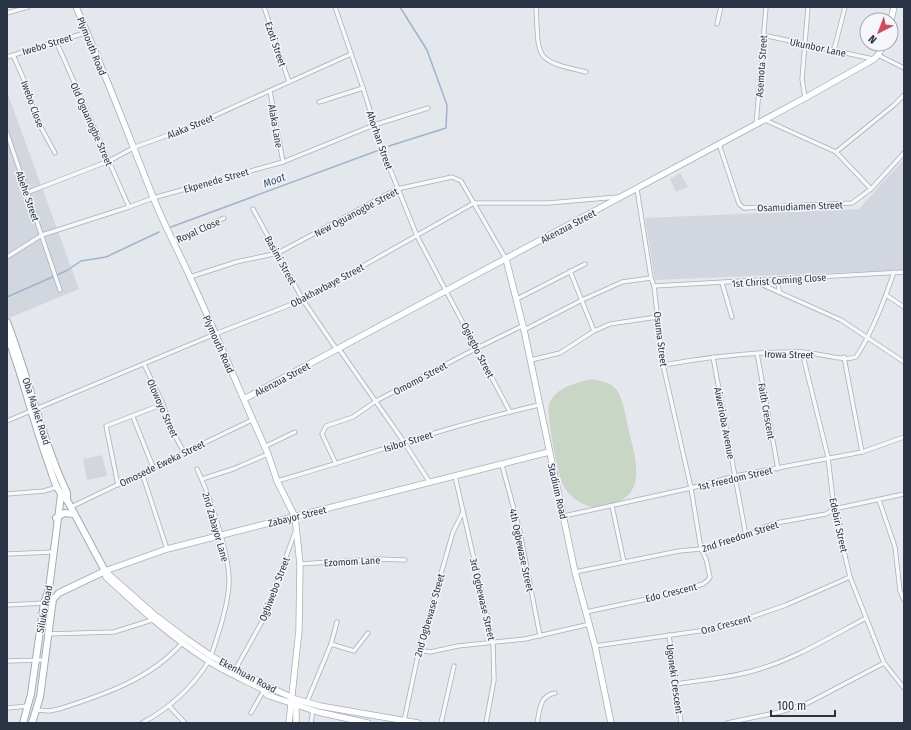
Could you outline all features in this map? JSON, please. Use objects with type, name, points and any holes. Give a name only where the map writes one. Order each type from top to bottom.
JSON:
[{"type":"main road","name":"Oba Market Road","points":[[7,322],[33,412],[37,433],[60,495]]},
{"type":"main road","name":"Oba Market Road","points":[[7,335],[33,412],[67,493],[67,500]]},
{"type":"main road","name":"Ekenhuan Road","points":[[60,495],[67,500],[105,571]]},
{"type":"main road","name":"Siluko Road","points":[[23,723],[29,706],[44,603],[49,589],[56,518],[60,495]]},
{"type":"main road","points":[[56,518],[64,513],[74,514]]},
{"type":"main road","name":"Zabayor Street","points":[[53,599],[59,593],[105,571]]},
{"type":"main road","name":"Siluko Road","points":[[32,723],[37,710],[53,599]]},
{"type":"street","points":[[7,13],[28,7]]},
{"type":"street","name":"Plymouth Road","points":[[76,7],[88,32],[117,109],[135,148],[153,198],[244,399],[268,454],[277,481],[295,517],[300,564],[299,630],[293,699]]},
{"type":"street","name":"Ezoti Street","points":[[264,7],[289,82]]},
{"type":"street","name":"Ahorhan Street","points":[[335,7],[397,189],[417,236],[446,289]]},
{"type":"street","points":[[536,7],[538,46],[542,57],[552,63],[586,72]]},
{"type":"street","points":[[717,24],[721,7]]},
{"type":"street","name":"Asemota Street","points":[[756,125],[766,7]]},
{"type":"street","points":[[805,98],[802,79],[808,7]]},
{"type":"street","points":[[834,50],[845,7]]},
{"type":"street","name":"Iwebo Street","points":[[7,57],[88,32]]},
{"type":"street","name":"Ukunbor Lane","points":[[763,35],[876,57],[904,68]]},
{"type":"street","name":"Old Oguanogbe Street","points":[[56,41],[129,207]]},
{"type":"street","points":[[876,57],[879,52]]},
{"type":"street","name":"Iwebo Close","points":[[13,54],[25,82],[37,120],[55,153]]},
{"type":"street","name":"Alaka Street","points":[[26,193],[109,162],[135,148],[185,128],[351,54]]},
{"type":"street","name":"Akenzua Street","points":[[244,399],[446,289],[623,197],[805,98],[876,57]]},
{"type":"street","points":[[319,102],[363,88]]},
{"type":"street","name":"Alaka Lane","points":[[270,90],[282,162]]},
{"type":"street","points":[[836,152],[894,105],[904,95]]},
{"type":"street","name":"Ekpenede Street","points":[[7,257],[42,235],[153,198],[282,162],[374,125],[428,108]]},
{"type":"street","points":[[765,120],[836,152],[871,189]]},
{"type":"street","name":"Abehe Street","points":[[7,133],[60,290]]},
{"type":"street","name":"Osamudiamen Street","points":[[719,144],[739,204],[744,208],[849,204],[857,201],[871,189],[904,153]]},
{"type":"street","name":"New Oguanogbe Street","points":[[190,277],[236,262],[278,253],[397,189],[452,177],[462,181],[506,259]]},
{"type":"street","name":"Osuma Street","points":[[637,189],[651,278],[654,286],[663,365],[691,488]]},
{"type":"street","points":[[474,203],[548,203],[623,197]]},
{"type":"street","name":"Obakhavbaye Street","points":[[7,421],[33,412],[215,334],[303,300],[474,203]]},
{"type":"street","name":"Basimi Street","points":[[253,209],[303,300],[376,401],[430,483]]},
{"type":"street","name":"Royal Close","points":[[172,242],[224,218]]},
{"type":"street","name":"Stadium Road","points":[[506,259],[531,360],[539,405],[575,572],[590,624],[611,723]]},
{"type":"street","points":[[517,299],[585,264]]},
{"type":"street","points":[[570,271],[594,331]]},
{"type":"street","points":[[862,452],[844,357],[856,357],[867,338],[886,296],[894,272]]},
{"type":"street","name":"1st Christ Coming Close","points":[[654,286],[755,282],[904,272]]},
{"type":"street","name":"Omomo Street","points":[[336,464],[322,434],[326,426],[353,417],[376,401],[477,348],[582,300],[622,282],[651,278]]},
{"type":"street","points":[[778,280],[779,291]]},
{"type":"street","points":[[755,282],[779,291],[841,320],[904,362]]},
{"type":"street","points":[[722,283],[732,317]]},
{"type":"street","name":"Ogiegbo Street","points":[[446,289],[510,412]]},
{"type":"street","points":[[886,296],[904,307]]},
{"type":"street","points":[[531,360],[560,353],[594,331],[610,324],[657,317]]},
{"type":"street","name":"Irowa Street","points":[[663,365],[713,357],[757,353],[802,352],[844,357]]},
{"type":"street","name":"Edebiri Street","points":[[802,352],[828,457],[834,509],[850,577],[884,662],[904,688]]},
{"type":"street","name":"Faith Crescent","points":[[757,353],[778,469]]},
{"type":"street","name":"Aiwerioba Avenue","points":[[713,357],[746,536]]},
{"type":"street","name":"Olowoyo Street","points":[[144,364],[163,404],[172,429],[184,452]]},
{"type":"street","points":[[118,485],[106,426],[133,417],[163,404]]},
{"type":"street","name":"Isibor Street","points":[[277,481],[404,442],[539,405]]},
{"type":"street","points":[[133,417],[153,467]]},
{"type":"street","name":"Omosede Eweka Street","points":[[71,507],[252,420]]},
{"type":"street","points":[[264,447],[295,432]]},
{"type":"street","name":"1st Freedom Street","points":[[564,516],[691,488],[735,476],[778,469],[828,457],[862,452],[904,437]]},
{"type":"street","name":"Zabayor Street","points":[[105,571],[167,549],[549,452]]},
{"type":"street","points":[[202,479],[233,469],[268,454]]},
{"type":"street","name":"4th Ogbewase Street","points":[[502,465],[520,532],[540,636]]},
{"type":"street","name":"2nd Zabayor Lane","points":[[197,469],[202,479],[220,535],[229,579],[222,622],[210,659]]},
{"type":"street","points":[[142,473],[167,549]]},
{"type":"street","name":"3rd Ogbewase Street","points":[[455,476],[493,642],[494,680],[486,723]]},
{"type":"street","points":[[7,494],[44,491],[57,487]]},
{"type":"street","name":"Edo Crescent","points":[[586,612],[670,594],[706,582],[710,577],[706,559],[701,549],[691,488]]},
{"type":"street","name":"2nd Freedom Street","points":[[575,572],[679,551],[701,549],[746,536],[762,528],[826,514],[834,509],[904,494]]},
{"type":"street","points":[[879,500],[895,547],[900,591],[904,600]]},
{"type":"street","points":[[612,506],[624,562]]},
{"type":"street","name":"2nd Ogbewase Street","points":[[404,721],[418,650],[453,532],[463,512]]},
{"type":"street","name":"Ogbiwebo Street","points":[[235,670],[264,618],[297,527]]},
{"type":"street","points":[[7,554],[53,552]]},
{"type":"street","name":"Ezomom Lane","points":[[300,564],[378,559],[405,560]]},
{"type":"street","name":"Ekenhuan Road","points":[[105,571],[106,577],[152,620],[182,643],[264,690],[267,695],[293,699],[340,710],[418,723]]},
{"type":"street","name":"Ekenhuan Road","points":[[105,571],[156,616],[210,659],[235,670],[313,710],[365,723]]},
{"type":"street","name":"Ora Crescent","points":[[595,646],[720,628],[751,618],[850,577]]},
{"type":"street","points":[[7,605],[44,603]]},
{"type":"street","points":[[674,684],[749,672],[766,667],[788,659],[866,618]]},
{"type":"street","points":[[48,634],[114,632],[152,620]]},
{"type":"street","points":[[307,702],[331,644],[337,622]]},
{"type":"street","points":[[418,650],[430,652],[458,646],[525,639],[590,624]]},
{"type":"street","points":[[331,644],[354,651],[368,633]]},
{"type":"street","name":"Ugoneki Crescent","points":[[669,635],[674,684],[681,723]]},
{"type":"street","points":[[37,710],[49,711],[59,709],[135,680],[171,656],[182,643]]},
{"type":"street","points":[[142,723],[169,706],[182,695],[210,659]]},
{"type":"street","points":[[7,661],[44,660]]},
{"type":"street","points":[[726,723],[780,712],[806,704],[884,662]]},
{"type":"street","points":[[442,723],[454,666]]},
{"type":"street","points":[[251,713],[264,690]]},
{"type":"street","points":[[537,723],[544,699],[547,695],[555,693]]},
{"type":"street","points":[[289,723],[293,699]]},
{"type":"street","points":[[293,699],[296,723]]},
{"type":"street","points":[[7,708],[29,706]]},
{"type":"street","points":[[169,706],[185,723]]},
{"type":"street","points":[[311,723],[313,710]]},
{"type":"shaded area","points":[[7,92],[79,289],[9,318],[7,313]]},
{"type":"shaded area","points":[[904,159],[904,270],[655,280],[645,218],[859,209]]},
{"type":"shaded area","points":[[680,173],[688,187],[676,192],[670,179]]},
{"type":"shaded area","points":[[102,455],[107,476],[87,480],[83,459]]},
{"type":"green space","points":[[592,379],[611,385],[619,393],[624,408],[636,461],[635,483],[631,492],[623,499],[600,507],[588,506],[575,499],[568,493],[563,485],[558,470],[549,419],[549,404],[556,393],[573,384]]},
{"type":"waterway","name":"Moat","points":[[389,146],[446,128],[447,105],[427,50],[400,7]]},
{"type":"waterway","name":"Moat","points":[[171,227],[382,149]]},
{"type":"waterway","name":"Moat","points":[[7,297],[66,271],[81,261],[106,257],[159,232]]}]
